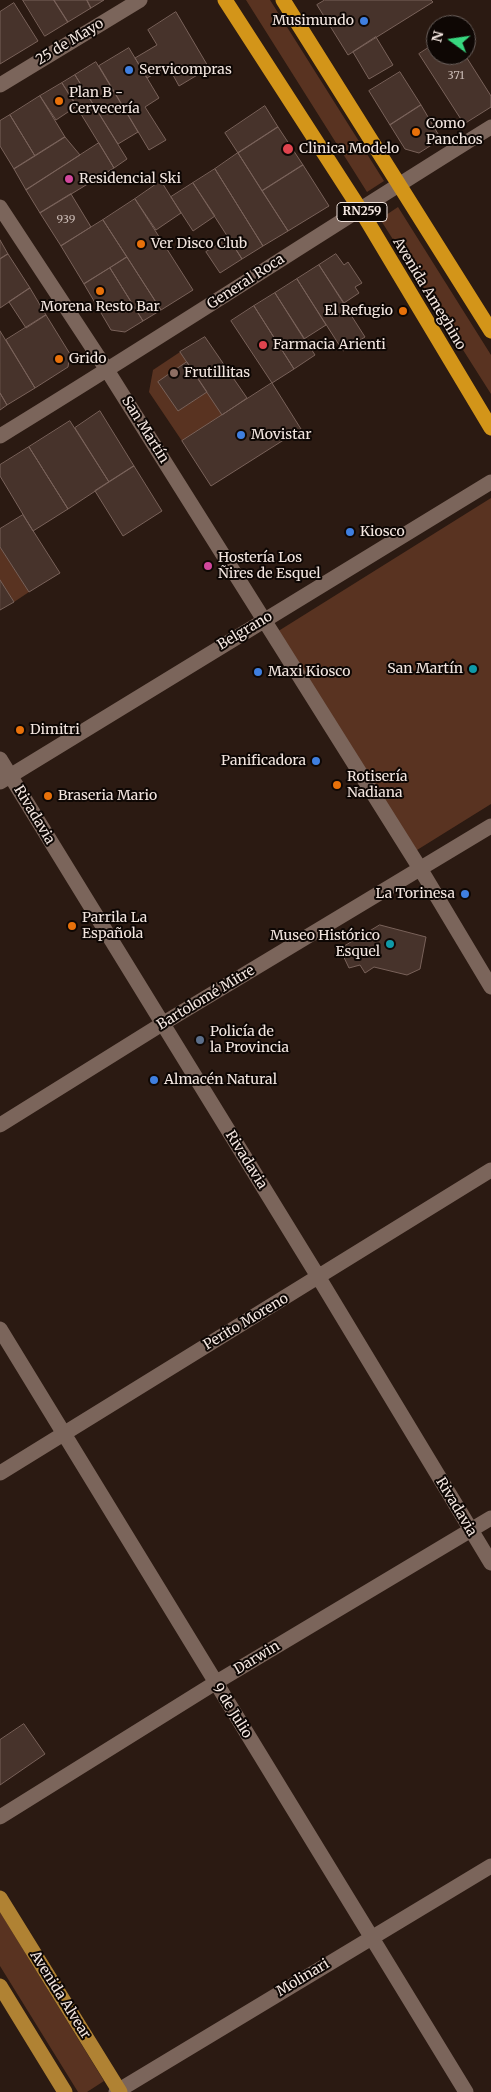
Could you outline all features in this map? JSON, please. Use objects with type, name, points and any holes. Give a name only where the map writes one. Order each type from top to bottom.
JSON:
[{"type":"highway","name":"Avenida Ameghino","points":[[224,0],[360,209],[491,428]]},
{"type":"highway","name":"RN259","points":[[282,0],[491,331]]},
{"type":"main road","name":"Avenida Alvear","points":[[0,1898],[118,2091]]},
{"type":"main road","points":[[0,1986],[65,2092]]},
{"type":"street","name":"25 de Mayo","points":[[0,85],[140,0]]},
{"type":"street","name":"General Roca","points":[[0,436],[491,127]]},
{"type":"street","name":"San Martín","points":[[0,207],[107,370],[421,870],[491,987]]},
{"type":"street","name":"Belgrano","points":[[5,779],[491,482]]},
{"type":"street","name":"Rivadavia","points":[[0,759],[5,779],[162,1024],[319,1278],[491,1563]]},
{"type":"street","name":"Bartolomé Mitre","points":[[0,1125],[162,1024],[421,870],[491,826]]},
{"type":"street","name":"Perito Moreno","points":[[0,1473],[319,1278],[491,1170]]},
{"type":"street","name":"9 de Julio","points":[[0,1329],[466,2092]]},
{"type":"street","name":"Darwin","points":[[0,1817],[215,1683],[491,1518]]},
{"type":"street","name":"Molinari","points":[[118,2091],[491,1866]]},
{"type":"shaded area","points":[[246,0],[270,0],[384,181],[367,192]]},
{"type":"shaded area","points":[[398,207],[491,355],[491,394],[380,219]]},
{"type":"shaded area","points":[[180,352],[187,362],[159,382],[178,411],[207,392],[222,415],[182,441],[149,392],[153,370]]},
{"type":"shaded area","points":[[491,498],[491,804],[409,855],[272,635]]},
{"type":"shaded area","points":[[0,547],[29,592],[14,602],[0,580]]},
{"type":"shaded area","points":[[0,1912],[104,2081],[87,2092],[78,2092],[0,1966]]},
{"type":"building","points":[[23,0],[54,0],[68,22],[45,36]]},
{"type":"building","points":[[54,0],[87,0],[91,8],[68,22]]},
{"type":"building","points":[[87,0],[104,0],[91,8]]},
{"type":"building","name":"Musimundo","points":[[325,0],[431,0],[433,2],[348,55],[317,5]]},
{"type":"building","points":[[14,3],[38,41],[0,64],[0,12]]},
{"type":"building","points":[[176,12],[209,68],[179,86],[168,66],[147,78],[135,58],[157,45],[148,30]]},
{"type":"building","points":[[376,37],[393,65],[369,79],[353,52]]},
{"type":"building","points":[[129,48],[159,98],[145,107],[166,140],[149,150],[99,66]]},
{"type":"building","points":[[426,49],[426,65],[419,54]]},
{"type":"building","points":[[96,62],[138,132],[118,144],[75,75]]},
{"type":"building","points":[[426,65],[471,65],[491,96],[491,107],[464,124]]},
{"type":"building","points":[[400,72],[421,105],[390,125],[369,91]]},
{"type":"building","points":[[75,75],[127,159],[114,168],[62,83]]},
{"type":"building","name":"Plan B - Cervecería","points":[[62,83],[77,106],[56,120],[40,96]]},
{"type":"building","points":[[40,96],[65,137],[35,156],[10,115]]},
{"type":"building","name":"Como Panchos","points":[[421,105],[441,139],[419,153],[405,149],[390,125]]},
{"type":"building","points":[[265,106],[278,127],[238,153],[225,133]]},
{"type":"building","points":[[10,115],[35,156],[14,169],[0,146],[0,121]]},
{"type":"building","points":[[278,127],[303,165],[262,191],[238,153]]},
{"type":"building","points":[[65,137],[80,155],[26,190],[14,169]]},
{"type":"building","name":"Residencial Ski","points":[[99,143],[114,168],[40,213],[26,190]]},
{"type":"building","points":[[238,153],[288,231],[263,246],[215,169]]},
{"type":"building","points":[[303,165],[329,206],[288,231],[262,191]]},
{"type":"building","points":[[215,169],[263,246],[242,259],[193,183]]},
{"type":"building","points":[[161,181],[181,213],[156,230],[135,199]]},
{"type":"building","points":[[193,183],[215,216],[193,231],[171,197]]},
{"type":"building","points":[[71,194],[91,227],[61,246],[40,213]]},
{"type":"building","name":"Ver Disco Club","points":[[135,199],[193,290],[161,310],[103,220]]},
{"type":"building","points":[[103,220],[127,257],[84,284],[61,246]]},
{"type":"building","points":[[229,238],[242,259],[220,273],[206,252]]},
{"type":"building","points":[[0,240],[8,254],[0,259]]},
{"type":"building","points":[[8,254],[30,288],[0,308],[0,259]]},
{"type":"building","points":[[336,254],[344,265],[348,262],[362,283],[355,287],[359,293],[344,303],[319,265]]},
{"type":"building","points":[[127,257],[161,310],[143,321],[110,268]]},
{"type":"building","points":[[319,265],[365,337],[343,351],[297,279]]},
{"type":"building","points":[[110,268],[143,321],[125,332],[111,330],[84,284]]},
{"type":"building","points":[[297,279],[326,325],[304,339],[275,293]]},
{"type":"building","points":[[30,288],[46,315],[26,328],[9,302]]},
{"type":"building","points":[[275,293],[315,355],[294,369],[254,306]]},
{"type":"building","name":"Farmacia Arienti","points":[[254,306],[294,369],[272,383],[231,321]]},
{"type":"building","points":[[46,315],[70,354],[68,367],[35,388],[6,340]]},
{"type":"building","points":[[0,331],[35,388],[7,405],[0,393]]},
{"type":"building","points":[[205,337],[247,398],[222,415],[180,352]]},
{"type":"building","points":[[187,362],[207,392],[178,411],[158,382]]},
{"type":"building","name":"Movistar","points":[[272,383],[301,429],[211,486],[182,441]]},
{"type":"building","points":[[0,393],[7,405],[0,410]]},
{"type":"building","points":[[100,411],[134,466],[109,482],[75,428]]},
{"type":"building","points":[[70,421],[109,482],[68,509],[29,447]]},
{"type":"building","points":[[29,447],[68,509],[33,531],[0,476],[0,465]]},
{"type":"building","points":[[134,466],[162,511],[123,536],[95,491]]},
{"type":"building","points":[[23,515],[60,573],[29,592],[0,547],[0,529]]},
{"type":"building","points":[[0,580],[14,602],[0,610]]},
{"type":"building","points":[[380,925],[426,937],[420,969],[407,975],[374,967],[365,973],[360,965],[349,968],[340,949]]},
{"type":"building","points":[[24,1724],[45,1754],[0,1785],[0,1740]]},
{"type":"place","name":"Musimundo","points":[[364,21]]},
{"type":"place","name":"Servicompras","points":[[129,70]]},
{"type":"place","name":"Plan B - Cervecería","points":[[59,101]]},
{"type":"place","name":"Como Panchos","points":[[416,132]]},
{"type":"place","name":"Clinica Modelo","points":[[288,149]]},
{"type":"place","name":"Residencial Ski","points":[[69,179]]},
{"type":"place","name":"Ver Disco Club","points":[[141,244]]},
{"type":"place","name":"Morena Resto Bar","points":[[100,291]]},
{"type":"place","name":"El Refugio","points":[[403,311]]},
{"type":"place","name":"Farmacia Arienti","points":[[263,345]]},
{"type":"place","name":"Grido","points":[[59,359]]},
{"type":"place","name":"Frutillitas","points":[[174,373]]},
{"type":"place","name":"Movistar","points":[[241,435]]},
{"type":"place","name":"Kiosco","points":[[350,532]]},
{"type":"place","name":"Hostería Los Ñires de Esquel","points":[[208,566]]},
{"type":"place","name":"San Martín","points":[[473,669]]},
{"type":"place","name":"Maxi Kiosco","points":[[258,672]]},
{"type":"place","name":"Dimitri","points":[[20,730]]},
{"type":"place","name":"Panificadora","points":[[316,761]]},
{"type":"place","name":"Rotisería Nadiana","points":[[337,785]]},
{"type":"place","name":"Braseria Mario","points":[[48,796]]},
{"type":"place","name":"La Torinesa","points":[[465,894]]},
{"type":"place","name":"Parrila La Española","points":[[72,926]]},
{"type":"place","name":"Museo Histórico Esquel","points":[[390,944]]},
{"type":"place","name":"Policía de la Provincia","points":[[200,1040]]},
{"type":"place","name":"Almacén Natural","points":[[154,1080]]}]
